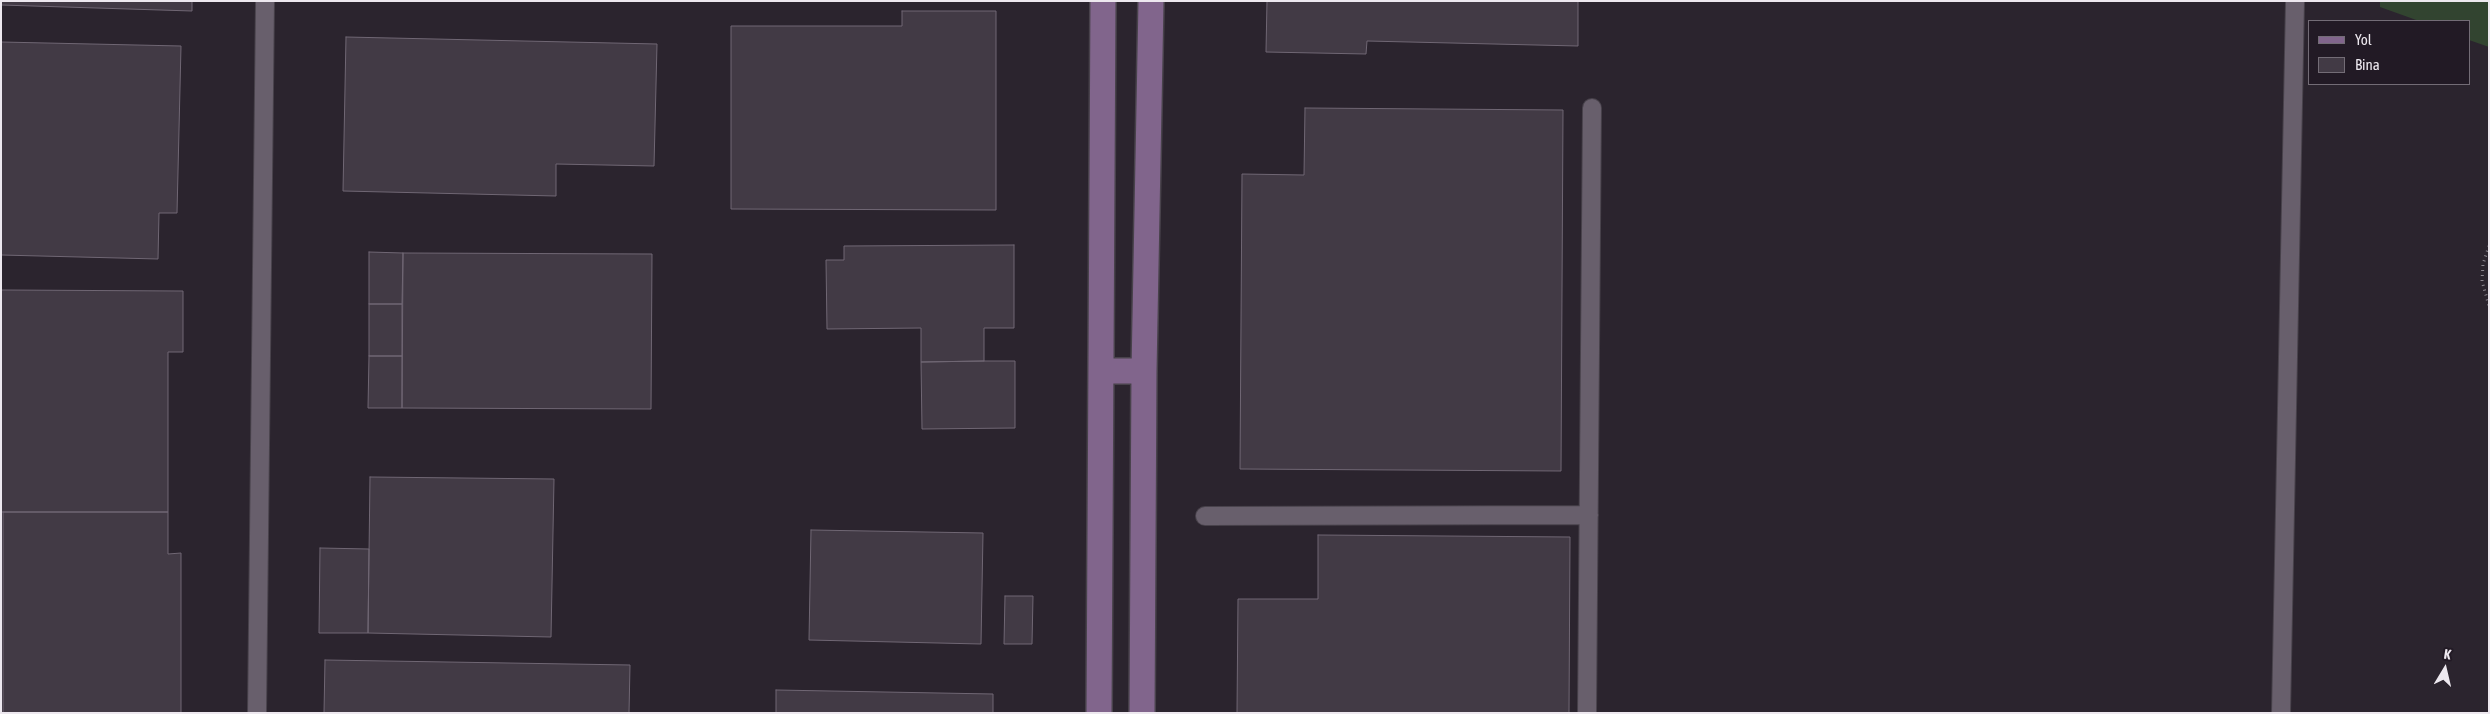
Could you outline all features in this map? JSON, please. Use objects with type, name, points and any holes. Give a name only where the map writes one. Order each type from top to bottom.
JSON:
[{"type":"street","points":[[257,713],[265,1]]},
{"type":"street","points":[[1099,713],[1103,1]]},
{"type":"street","points":[[1142,713],[1144,371],[1151,1]]},
{"type":"street","points":[[2282,713],[2295,1]]},
{"type":"street","points":[[1587,713],[1592,108]]},
{"type":"street","points":[[1101,371],[1144,371]]},
{"type":"street","points":[[1205,516],[1589,515]]},
{"type":"path","points":[[2489,246],[2483,264],[2482,281],[2489,306]]},
{"type":"green space","points":[[2380,1],[2489,1],[2489,47],[2470,40],[2470,20],[2416,20],[2380,7]]},
{"type":"building","points":[[1,1],[192,1],[192,11],[1,5]]},
{"type":"building","points":[[1267,1],[1578,1],[1578,46],[1367,41],[1366,54],[1266,52]]},
{"type":"building","points":[[902,11],[996,11],[996,210],[731,209],[731,26],[902,26]]},
{"type":"building","points":[[346,37],[657,44],[654,166],[556,164],[556,196],[343,191]]},
{"type":"building","points":[[1,42],[181,46],[177,213],[159,213],[158,259],[1,255]]},
{"type":"building","points":[[1305,108],[1563,110],[1561,471],[1240,469],[1242,174],[1304,175]]},
{"type":"building","points":[[1014,245],[1014,328],[984,328],[984,361],[921,362],[921,328],[827,329],[826,260],[844,260],[844,246]]},
{"type":"building","points":[[369,252],[403,253],[402,304],[369,304]]},
{"type":"building","points":[[403,253],[652,254],[651,409],[402,408]]},
{"type":"building","points":[[1,290],[183,291],[183,352],[168,352],[168,512],[1,512]]},
{"type":"building","points":[[369,304],[402,304],[402,356],[369,356]]},
{"type":"building","points":[[369,356],[402,356],[402,408],[368,408]]},
{"type":"building","points":[[1015,361],[1015,428],[922,429],[921,362]]},
{"type":"building","points":[[370,477],[554,479],[551,637],[368,633]]},
{"type":"building","points":[[3,512],[168,512],[168,554],[181,553],[181,713],[3,713]]},
{"type":"building","points":[[811,530],[983,533],[981,644],[809,640]]},
{"type":"building","points":[[1318,535],[1570,537],[1569,713],[1237,713],[1238,599],[1318,599]]},
{"type":"building","points":[[320,548],[369,549],[368,633],[319,633]]},
{"type":"building","points":[[1005,596],[1033,596],[1032,644],[1004,644]]},
{"type":"building","points":[[325,660],[630,665],[629,713],[324,713]]},
{"type":"building","points":[[776,690],[993,694],[993,713],[776,713]]}]
